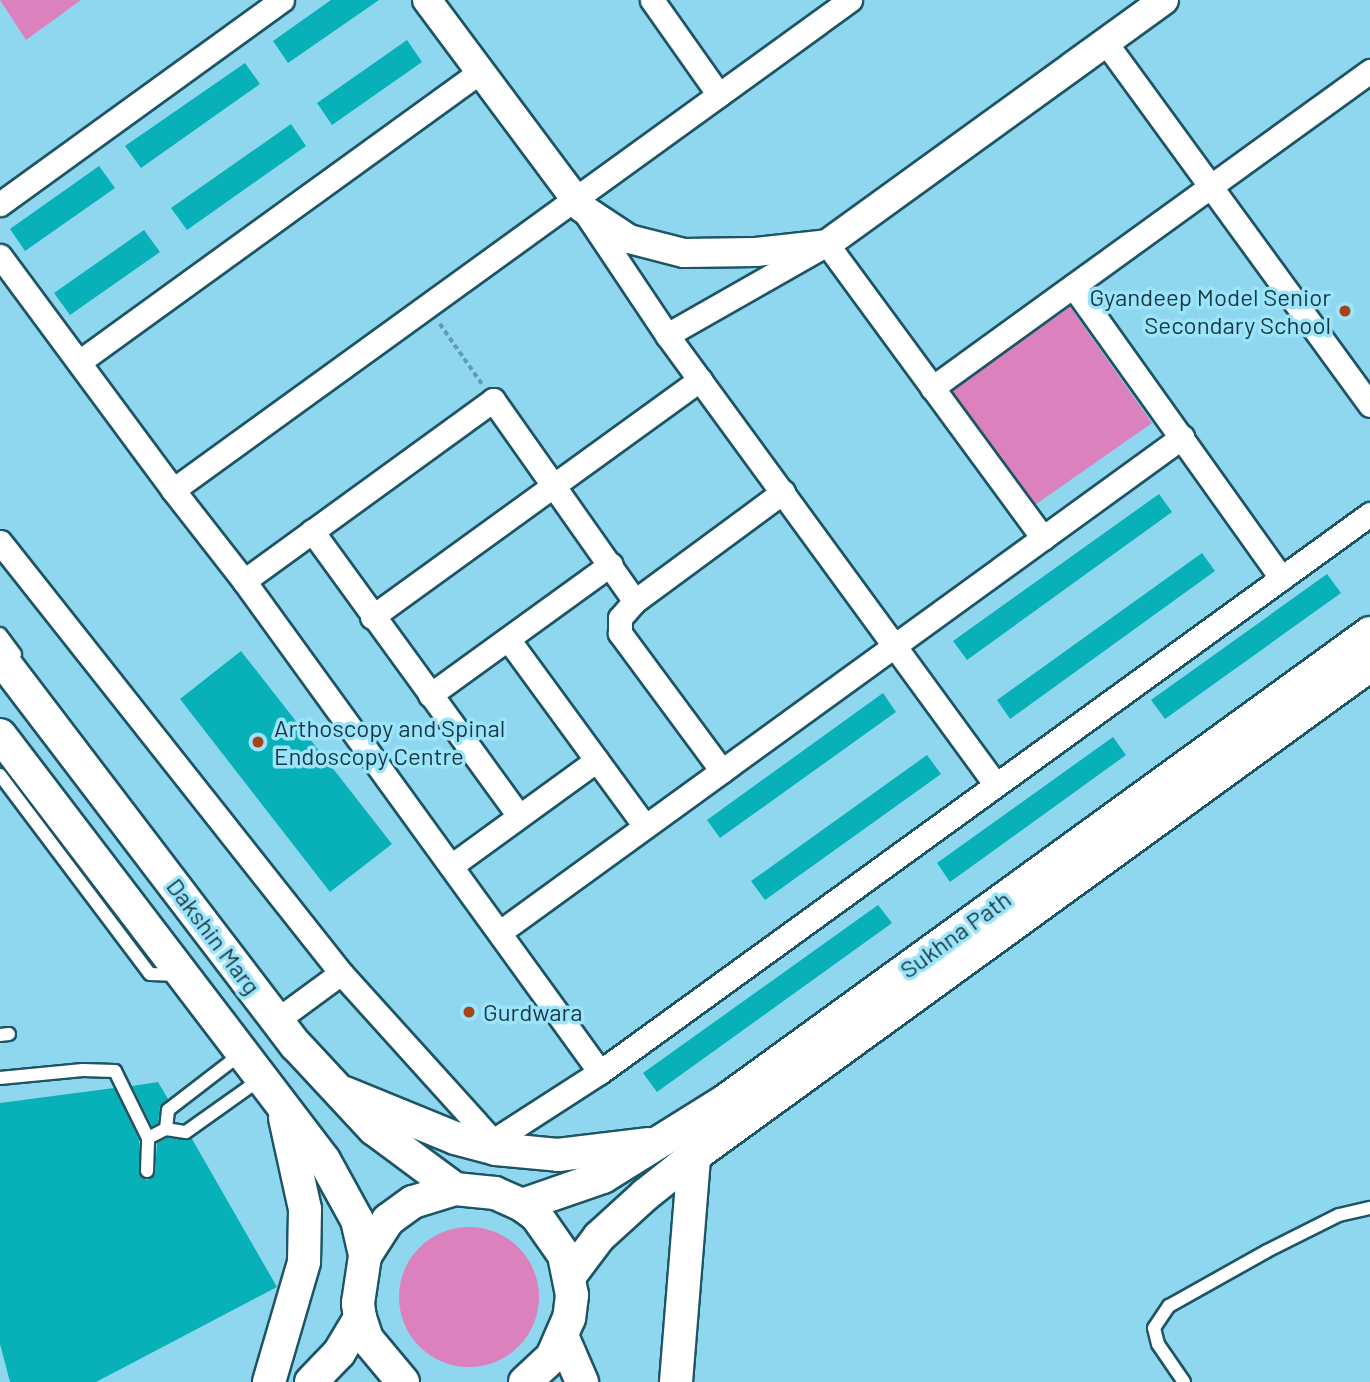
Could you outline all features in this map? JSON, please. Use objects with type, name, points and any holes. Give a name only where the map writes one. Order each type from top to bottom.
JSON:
[{"type":"main road","name":"Sukhna Path","points":[[522,1205],[603,1177],[725,1101],[1370,633]]},
{"type":"main road","name":"Dakshin Marg","points":[[0,657],[277,1020],[374,1129],[455,1189]]},
{"type":"main road","name":"Sukhna Path","points":[[569,1277],[599,1237],[645,1195],[695,1156],[1370,665]]},
{"type":"main road","name":"Dakshin Marg","points":[[0,735],[324,1160],[357,1220],[365,1256]]},
{"type":"main road","points":[[338,1090],[455,1138],[496,1149],[558,1155],[657,1143]]},
{"type":"main road","points":[[268,1382],[304,1262],[305,1209],[282,1105]]},
{"type":"main road","points":[[676,1382],[695,1156]]},
{"type":"main road","points":[[403,1382],[367,1339],[360,1318],[358,1303],[365,1256],[388,1220],[438,1191],[455,1189],[495,1193],[522,1205],[536,1215],[559,1244],[572,1295],[569,1318],[563,1338],[542,1369],[525,1382]]},
{"type":"main road","points":[[311,1382],[339,1353],[360,1318]]},
{"type":"main road","points":[[563,1338],[582,1382]]},
{"type":"street","points":[[0,204],[282,0]]},
{"type":"street","points":[[427,0],[578,204],[667,335],[996,785]]},
{"type":"street","points":[[652,0],[719,95]]},
{"type":"street","points":[[173,490],[427,306],[578,204],[719,95],[850,0]]},
{"type":"street","points":[[667,335],[827,244],[1164,0]]},
{"type":"street","points":[[1105,43],[1370,405]]},
{"type":"street","points":[[932,388],[1370,71]]},
{"type":"street","points":[[79,362],[480,72]]},
{"type":"street","points":[[578,204],[629,239],[684,253],[756,252],[827,244]]},
{"type":"street","points":[[827,244],[1043,538]]},
{"type":"street","points":[[0,256],[173,490],[244,580],[600,1072]]},
{"type":"street","points":[[1073,286],[1281,578]]},
{"type":"street","points":[[372,617],[700,380]]},
{"type":"street","points":[[244,580],[493,400],[635,601]]},
{"type":"street","points":[[500,932],[1182,437]]},
{"type":"street","points":[[722,771],[620,633],[620,618],[635,601],[783,492]]},
{"type":"street","points":[[0,542],[341,973],[493,1141],[600,1072],[1370,514]]},
{"type":"street","points":[[312,531],[519,817]]},
{"type":"street","points":[[430,695],[611,564]]},
{"type":"street","points":[[508,639],[645,827]]},
{"type":"street","points":[[451,866],[597,760]]},
{"type":"street","points":[[277,1020],[341,973]]},
{"type":"lane","points":[[0,634],[216,917],[224,949]]},
{"type":"lane","points":[[0,775],[150,974],[183,975]]},
{"type":"lane","points":[[166,1129],[168,1110],[242,1052]]},
{"type":"lane","points":[[0,1078],[83,1070],[115,1071],[148,1138],[147,1171]]},
{"type":"lane","points":[[148,1138],[166,1129],[186,1132],[262,1078]]},
{"type":"lane","points":[[1184,1382],[1158,1344],[1154,1328],[1169,1306],[1339,1214],[1370,1208]]},
{"type":"path","points":[[427,306],[493,400]]},
{"type":"shaded area","points":[[0,0],[81,0],[26,40]]},
{"type":"shaded area","points":[[1070,307],[1152,423],[1032,507],[950,391]]},
{"type":"shaded area","points":[[469,1227],[496,1232],[519,1247],[534,1270],[539,1297],[534,1324],[519,1347],[496,1362],[469,1367],[442,1362],[419,1347],[404,1324],[399,1297],[404,1270],[419,1247],[442,1232]]},
{"type":"building","points":[[331,0],[379,0],[288,63],[273,41]]},
{"type":"building","points":[[407,40],[422,62],[332,125],[317,103]]},
{"type":"building","points":[[245,63],[260,84],[141,168],[125,146]]},
{"type":"building","points":[[291,124],[306,146],[187,230],[171,208]]},
{"type":"building","points":[[99,166],[115,188],[25,251],[10,229]]},
{"type":"building","points":[[144,230],[160,252],[70,315],[54,293]]},
{"type":"building","points":[[1159,494],[1172,512],[967,660],[953,641]]},
{"type":"building","points":[[1202,553],[1215,571],[1010,719],[997,700]]},
{"type":"building","points":[[1327,574],[1341,593],[1165,719],[1151,700]]},
{"type":"building","points":[[241,651],[392,844],[330,892],[180,699]]},
{"type":"building","points":[[883,693],[896,712],[720,838],[707,820]]},
{"type":"building","points":[[1113,737],[1126,755],[950,882],[937,863]]},
{"type":"building","points":[[927,755],[941,774],[765,900],[751,881]]},
{"type":"building","points":[[878,905],[892,923],[657,1092],[643,1073]]},
{"type":"building","points":[[158,1082],[168,1099],[160,1106],[158,1123],[152,1126],[132,1086]]},
{"type":"building","points":[[114,1088],[139,1140],[140,1176],[147,1180],[155,1175],[157,1143],[167,1138],[192,1139],[277,1287],[96,1382],[10,1382],[0,1344],[0,1103]]},
{"type":"place","name":"Gyandeep Model Senior Secondary School","points":[[1345,311]]},
{"type":"place","name":"Arthoscopy and Spinal Endoscopy Centre","points":[[258,742]]},
{"type":"place","name":"Gurdwara","points":[[469,1012]]}]
